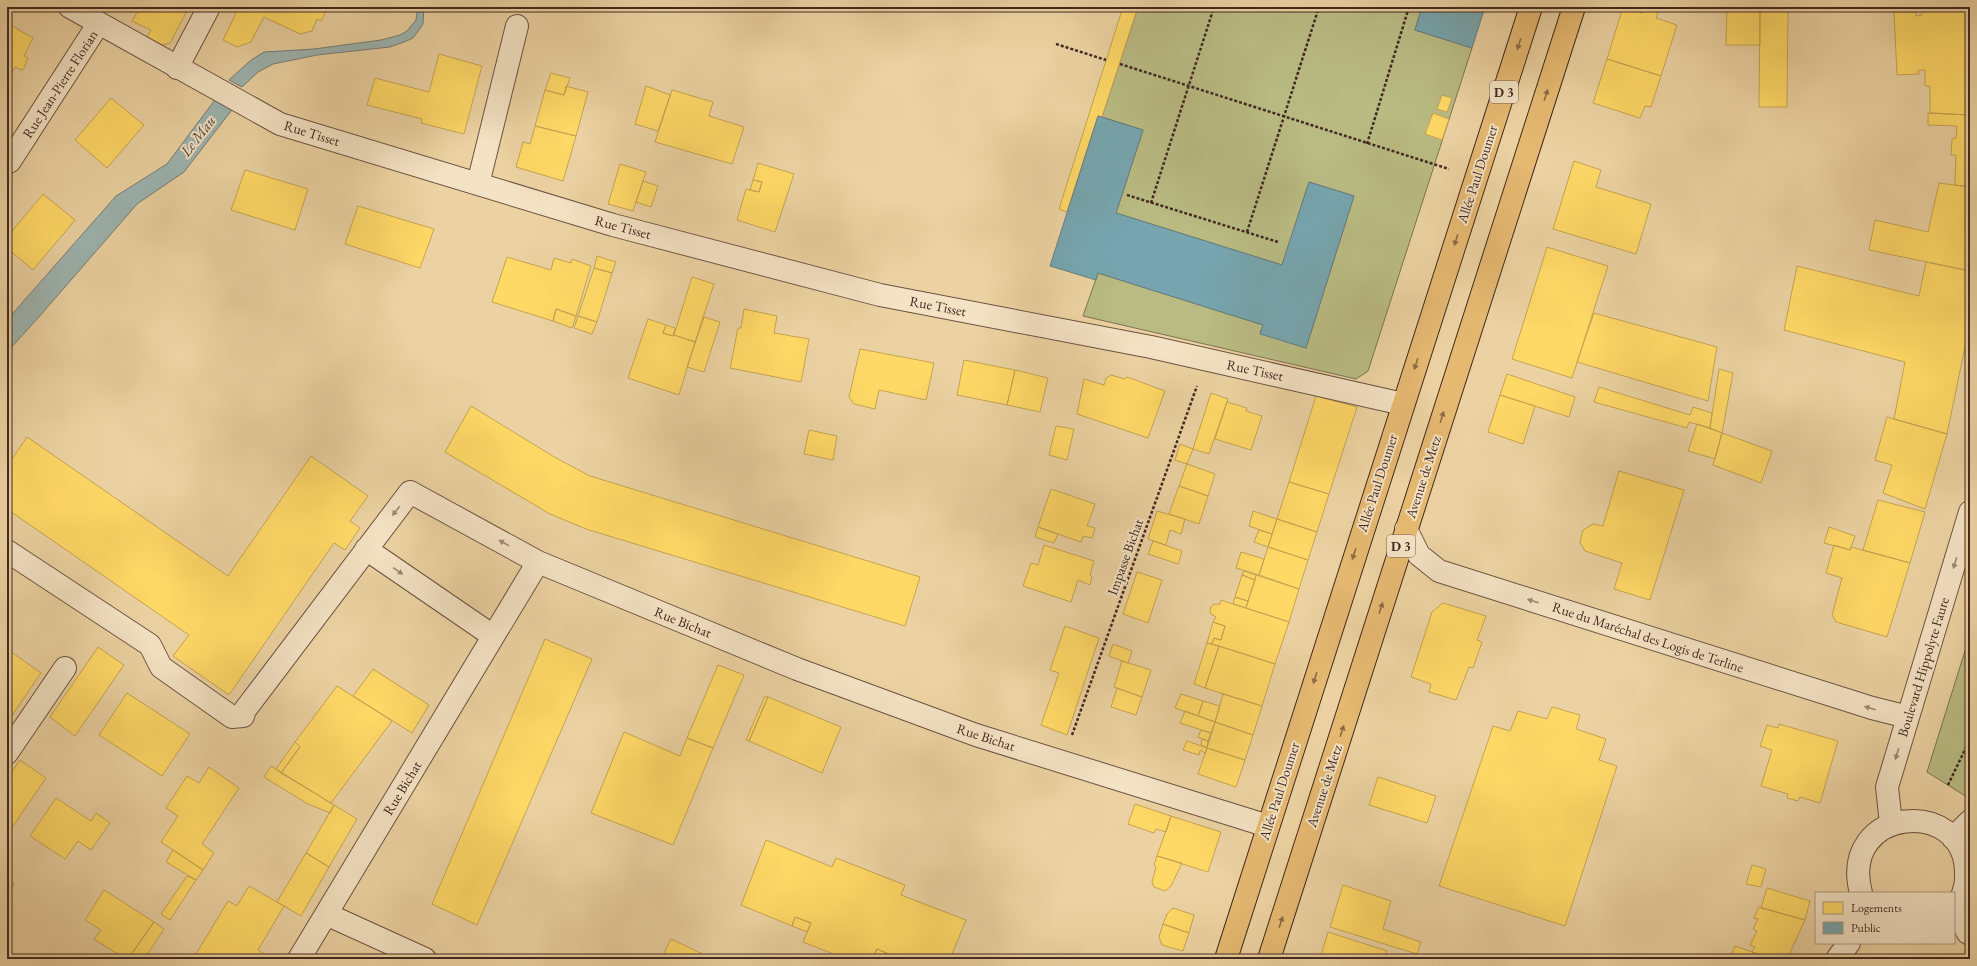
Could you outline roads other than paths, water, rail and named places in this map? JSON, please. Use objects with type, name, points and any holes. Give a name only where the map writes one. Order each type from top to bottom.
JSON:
[{"type":"main road","name":"Allée Paul Doumer","points":[[1226,959],[1531,7]]},
{"type":"main road","name":"Avenue de Metz","points":[[1269,959],[1574,7]]},
{"type":"street","name":"Rue Tisset","points":[[70,7],[177,68],[280,124],[613,225],[880,295],[1206,359],[1403,404]]},
{"type":"street","points":[[177,68],[209,7]]},
{"type":"street","name":"Rue Jean-Pierre Florian","points":[[7,163],[10,161],[99,23]]},
{"type":"street","points":[[478,184],[518,26]]},
{"type":"street","points":[[7,551],[150,645],[161,667],[232,717],[243,716],[245,710],[410,492],[538,562]]},
{"type":"street","name":"Boulevard Hippolyte Faure","points":[[1891,824],[1887,787],[1970,512]]},
{"type":"street","name":"Rue du Maréchal des Logis de Terline","points":[[1406,530],[1419,555],[1439,570],[1872,708],[1908,717]]},
{"type":"street","points":[[366,549],[493,636]]},
{"type":"street","name":"Rue Bichat","points":[[299,959],[538,562],[797,669],[976,735],[1268,826]]},
{"type":"street","points":[[7,753],[65,668]]},
{"type":"street","points":[[1861,892],[1858,880],[1858,863],[1865,847],[1876,833],[1891,824],[1907,820],[1924,821],[1940,827],[1953,838],[1961,850],[1966,865],[1966,880],[1963,896],[1955,909],[1968,933],[1970,934]]},
{"type":"street","points":[[1953,838],[1970,821]]},
{"type":"street","points":[[326,914],[425,959]]},
{"type":"street","points":[[1837,959],[1848,944]]},
{"type":"water","points":[[418,7],[424,7],[423,24],[413,38],[404,42],[390,47],[317,55],[273,64],[258,72],[242,87],[229,80],[251,60],[264,52],[314,49],[381,40],[400,35],[407,31],[416,20]]},
{"type":"water","name":"Le Mau","points":[[220,93],[238,102],[184,172],[137,204],[7,352],[7,320],[116,196],[167,164]]}]
